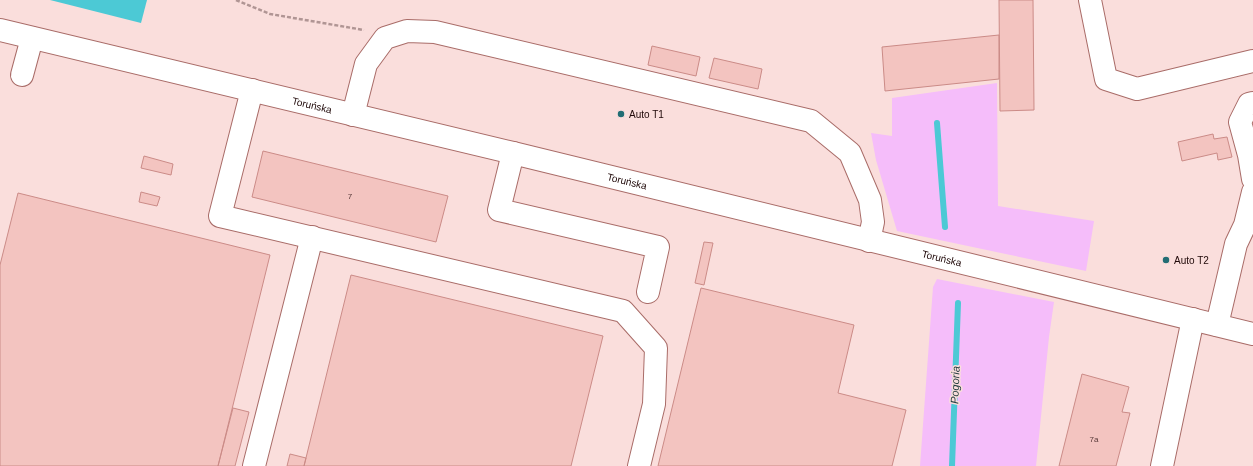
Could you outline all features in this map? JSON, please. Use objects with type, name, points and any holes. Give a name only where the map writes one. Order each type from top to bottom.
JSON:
[{"type":"street","points":[[1090,0],[1106,79],[1137,89],[1253,61]]},
{"type":"street","name":"Toruńska","points":[[0,30],[513,153],[1253,334]]},
{"type":"street","points":[[353,115],[366,64],[386,38],[407,31],[434,32],[811,121],[850,153],[870,200],[873,222],[869,241]]},
{"type":"street","points":[[22,75],[32,38]]},
{"type":"street","points":[[252,90],[220,216],[623,311],[656,348],[654,404],[638,466]]},
{"type":"street","points":[[1253,103],[1249,104],[1240,122],[1249,155],[1253,179]]},
{"type":"street","points":[[513,153],[499,210],[658,246],[648,292]]},
{"type":"street","points":[[1217,325],[1236,244],[1245,225],[1253,192]]},
{"type":"street","points":[[254,466],[312,237]]},
{"type":"street","points":[[1162,466],[1193,319]]},
{"type":"path","points":[[236,0],[270,14],[364,30],[386,38]]},
{"type":"shaded area","points":[[997,83],[998,206],[1094,221],[1086,271],[897,231],[876,160],[871,133],[892,136],[892,98]]},
{"type":"shaded area","points":[[937,279],[1054,302],[1036,466],[920,466],[933,287]]},
{"type":"water","points":[[50,0],[147,0],[141,23]]},
{"type":"building","points":[[999,0],[1033,0],[1034,110],[1000,111]]},
{"type":"building","points":[[999,35],[999,79],[885,91],[882,47]]},
{"type":"building","points":[[652,46],[700,57],[696,76],[648,65]]},
{"type":"building","points":[[714,58],[762,69],[758,89],[709,78]]},
{"type":"building","points":[[1213,134],[1214,139],[1227,137],[1232,157],[1218,160],[1217,153],[1182,161],[1178,142]]},
{"type":"building","points":[[263,151],[448,196],[436,242],[252,197]]},
{"type":"building","points":[[144,156],[173,164],[171,175],[141,168]]},
{"type":"building","points":[[141,192],[160,197],[157,206],[139,202]]},
{"type":"building","points":[[18,193],[270,255],[218,466],[0,466],[0,265]]},
{"type":"building","points":[[704,242],[713,243],[704,285],[695,283]]},
{"type":"building","points":[[351,275],[603,336],[571,466],[304,466]]},
{"type":"building","points":[[701,288],[854,325],[838,393],[906,410],[892,466],[658,466]]},
{"type":"building","points":[[1082,374],[1129,387],[1122,412],[1130,413],[1116,466],[1059,466]]},
{"type":"building","points":[[233,408],[249,412],[235,466],[218,466]]},
{"type":"building","points":[[290,454],[306,458],[304,466],[287,466]]},
{"type":"waterway","name":"Pogoria","points":[[937,123],[945,227]]},
{"type":"waterway","name":"Pogoria","points":[[952,466],[958,303]]},
{"type":"place","name":"Auto T1","points":[[621,114]]},
{"type":"place","name":"Auto T2","points":[[1166,260]]}]
